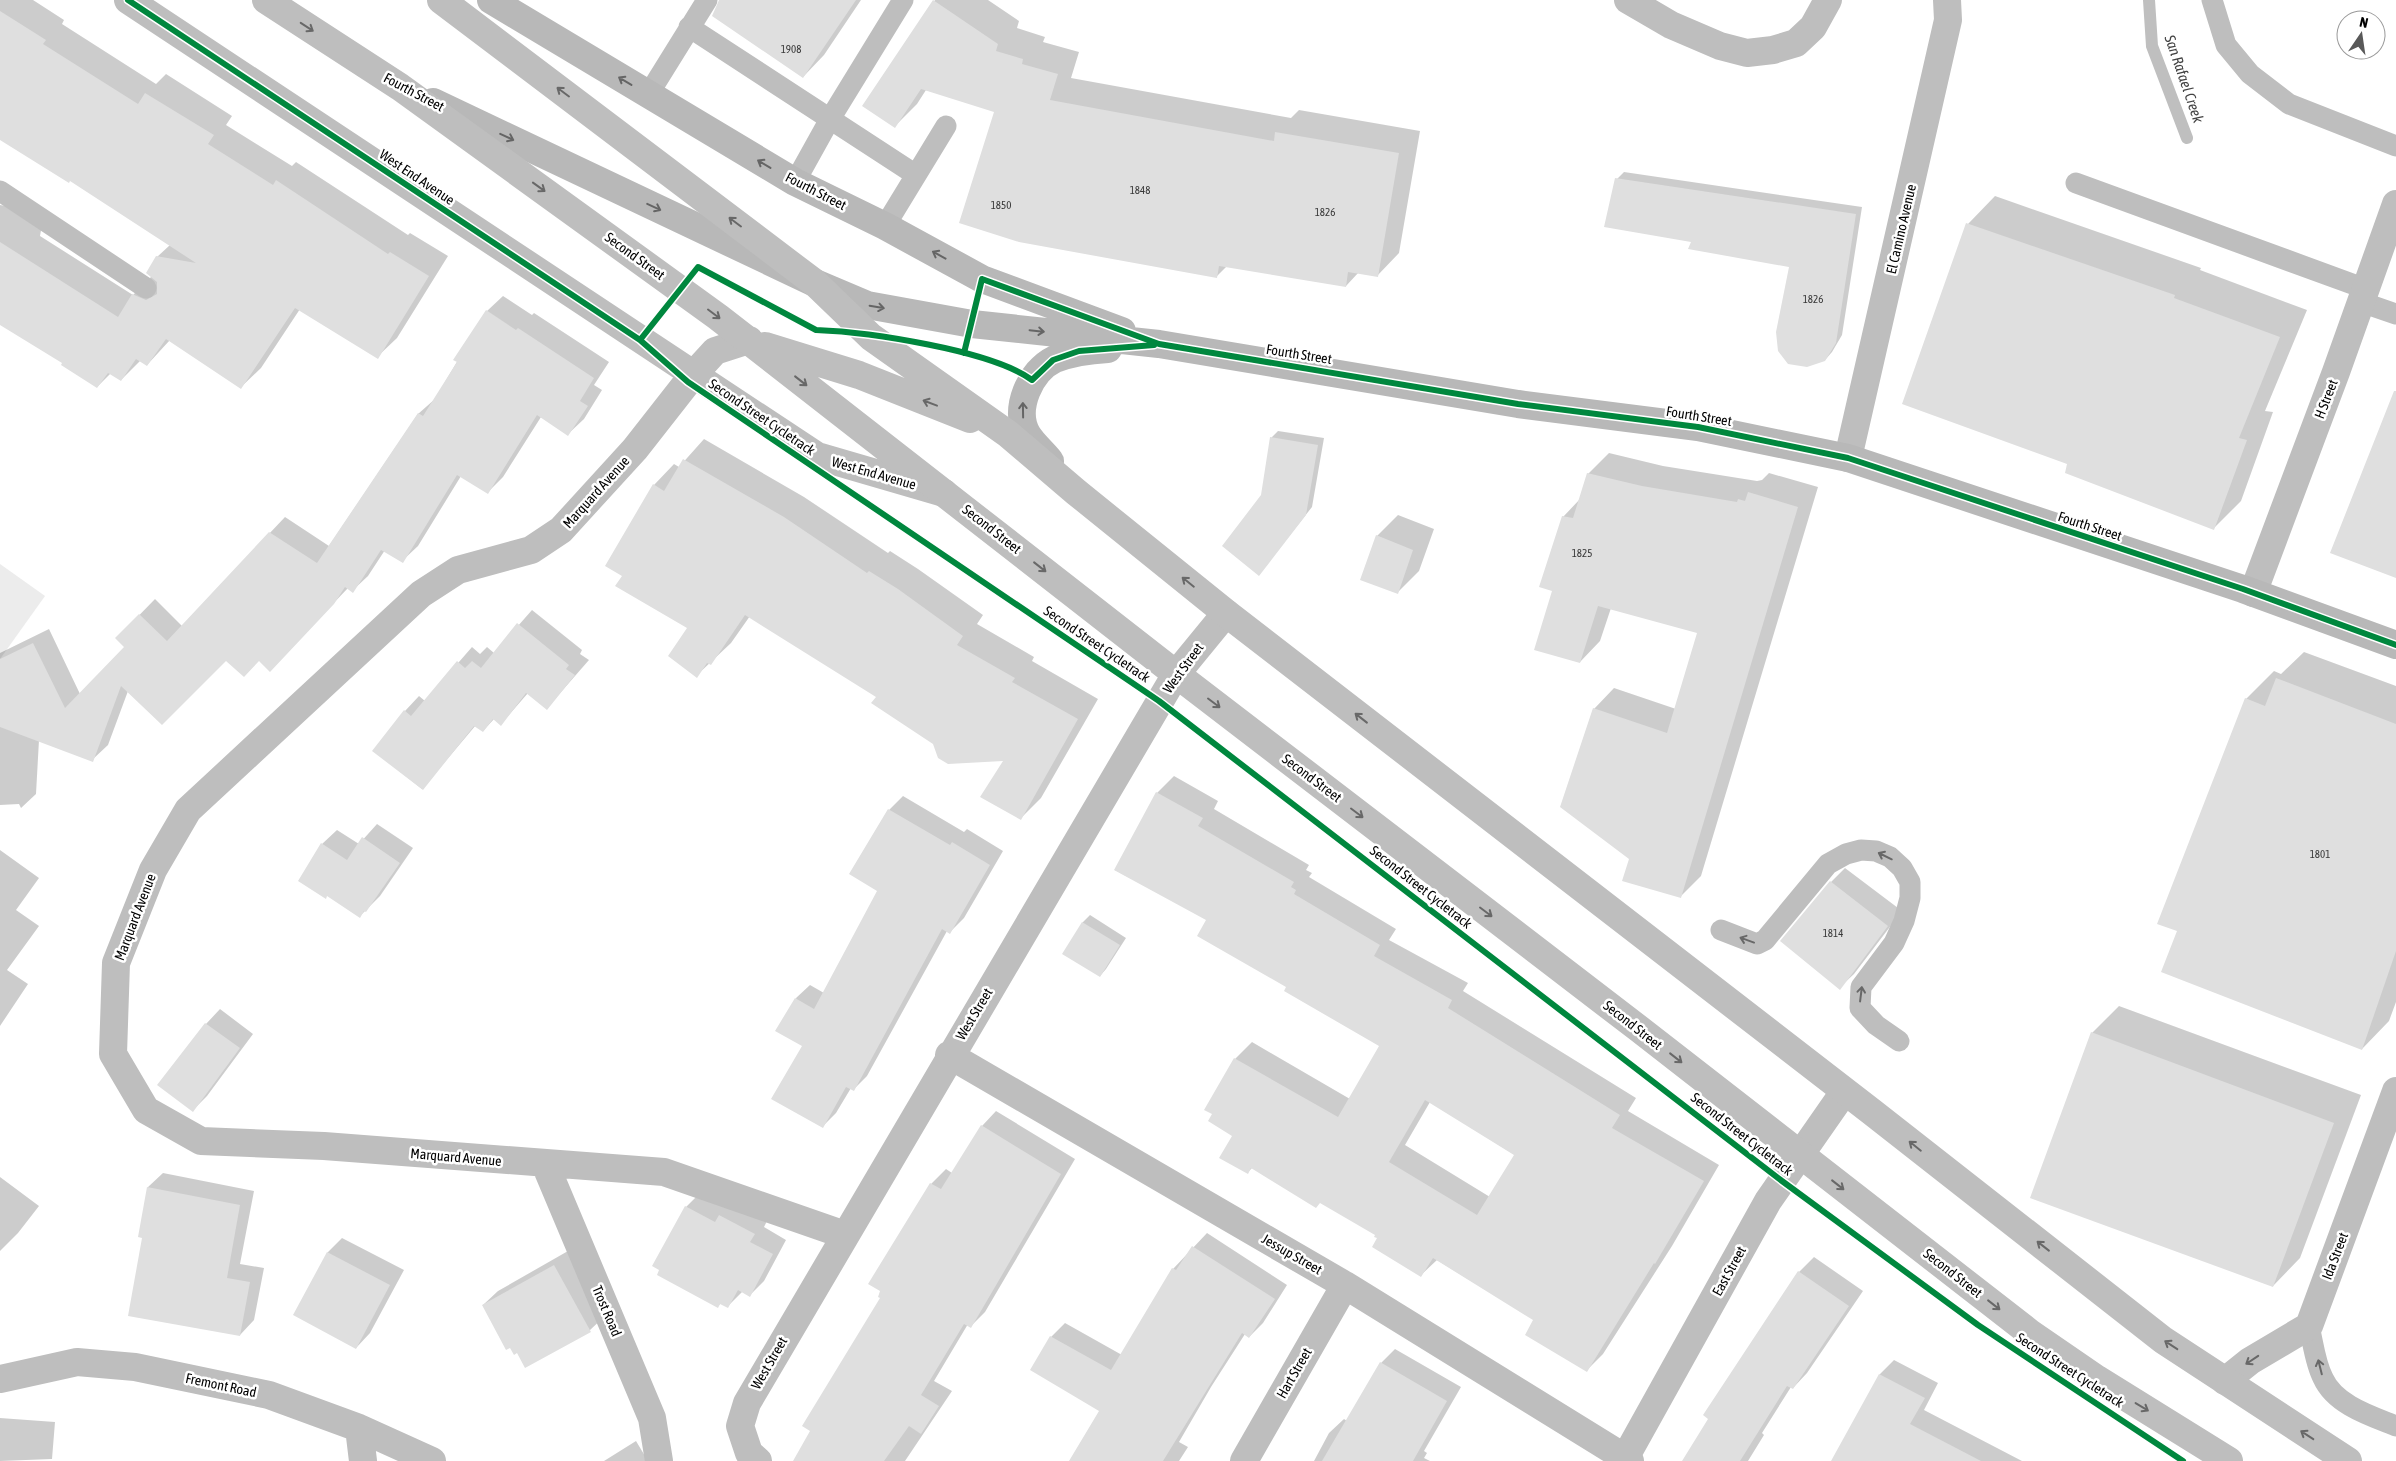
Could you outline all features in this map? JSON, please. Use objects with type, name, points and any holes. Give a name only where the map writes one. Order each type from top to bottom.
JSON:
[{"type":"main road","name":"Fourth Street","points":[[492,0],[795,182],[886,226],[982,279],[1159,344]]},
{"type":"main road","name":"Fourth Street","points":[[400,87],[815,283],[867,305],[972,324],[1159,344],[1518,404],[1698,427],[1848,458],[2253,593],[2396,645]]},
{"type":"main road","points":[[1076,492],[1027,434],[1022,414],[1023,398],[1032,380],[1053,360],[1079,351],[1159,344]]},
{"type":"street","name":"West End Avenue","points":[[128,0],[817,456],[947,494]]},
{"type":"street","name":"Fourth Street","points":[[266,0],[400,87]]},
{"type":"street","name":"Fourth Street","points":[[442,0],[815,283]]},
{"type":"street","points":[[1628,0],[1671,25],[1720,46],[1747,53],[1773,50],[1796,44],[1813,26],[1828,0]]},
{"type":"street","name":"El Camino Avenue","points":[[1848,458],[1948,20],[1947,0]]},
{"type":"street","name":"Second Street","points":[[400,87],[749,340],[1176,674],[1630,1022],[2030,1333],[2097,1379],[2229,1461]]},
{"type":"street","name":"H Street","points":[[2253,593],[2364,296],[2396,204]]},
{"type":"street","points":[[815,283],[871,337],[1008,434],[1076,492],[1226,612],[2162,1340],[2348,1461]]},
{"type":"street","name":"Marquard Avenue","points":[[749,340],[715,351],[635,449],[562,530],[531,550],[458,570],[421,594],[188,810],[153,870],[116,963],[113,1054],[146,1110],[201,1141],[324,1146],[664,1172],[845,1234]]},
{"type":"street","points":[[749,340],[859,375],[1008,434]]},
{"type":"street","name":"West Street","points":[[758,1461],[749,1453],[740,1426],[747,1403],[949,1055],[1176,674],[1226,612]]},
{"type":"street","name":"Jessup Street","points":[[949,1055],[1345,1284],[1628,1459]]},
{"type":"street","name":"Ida Street","points":[[2309,1326],[2396,1091]]},
{"type":"street","name":"East Street","points":[[1628,1459],[1768,1201],[1844,1092]]},
{"type":"street","name":"Trost Road","points":[[545,1164],[652,1418],[659,1461]]},
{"type":"street","name":"Hart Street","points":[[1244,1461],[1345,1284]]},
{"type":"street","points":[[2226,1381],[2250,1361],[2309,1326]]},
{"type":"street","name":"Fremont Road","points":[[0,1379],[77,1362],[135,1367],[269,1395],[360,1428],[432,1461]]},
{"type":"street","points":[[360,1428],[363,1461]]},
{"type":"lane","points":[[648,95],[707,0]]},
{"type":"lane","points":[[795,182],[830,119],[903,0]]},
{"type":"lane","points":[[2212,0],[2226,45],[2250,74],[2289,104],[2396,146]]},
{"type":"lane","points":[[689,27],[916,175]]},
{"type":"lane","points":[[886,226],[946,126]]},
{"type":"lane","points":[[2076,183],[2364,296],[2396,314]]},
{"type":"lane","points":[[0,191],[146,288]]},
{"type":"lane","points":[[1722,930],[1758,944],[1765,940],[1828,864],[1846,854],[1861,850],[1876,851],[1890,857],[1902,868],[1910,882],[1910,898],[1904,921],[1894,943],[1861,987],[1860,1008],[1876,1025],[1899,1041]]},
{"type":"lane","points":[[2309,1326],[2323,1379],[2337,1397],[2367,1414],[2396,1426]]},
{"type":"shaded area","points":[[0,564],[45,596],[0,659]]},
{"type":"building","points":[[719,0],[856,0],[803,78],[712,16]]},
{"type":"building","points":[[933,0],[998,44],[996,51],[1023,59],[1022,64],[1058,74],[1050,100],[1274,141],[1275,132],[1399,153],[1378,277],[1348,272],[1346,287],[1219,266],[1217,278],[1019,242],[959,223],[994,112],[921,89],[895,128],[862,106]]},
{"type":"building","points":[[0,11],[46,40],[43,44],[138,104],[145,93],[214,135],[208,144],[273,185],[276,180],[388,254],[390,252],[429,276],[378,359],[295,308],[241,389],[166,339],[147,366],[136,359],[121,381],[108,373],[97,388],[61,365],[62,363],[0,325],[0,242],[118,317],[132,294],[146,300],[157,294],[157,282],[146,273],[156,256],[196,263],[70,181],[69,183],[0,140]]},
{"type":"building","points":[[1615,178],[1856,214],[1836,343],[1825,361],[1807,367],[1788,364],[1778,351],[1776,332],[1789,267],[1688,249],[1691,242],[1604,227]]},
{"type":"building","points":[[1966,223],[2175,295],[2174,298],[2280,337],[2239,438],[2247,440],[2214,530],[2065,473],[2067,464],[1902,404]]},
{"type":"building","points":[[486,310],[516,330],[518,328],[594,378],[580,401],[588,406],[568,436],[537,415],[488,494],[457,475],[403,563],[381,550],[353,593],[345,587],[334,604],[270,672],[259,661],[244,677],[226,661],[162,725],[121,686],[93,762],[0,727],[0,659],[33,643],[65,708],[124,647],[115,638],[139,614],[167,641],[269,532],[317,563],[418,413],[423,416],[457,362],[453,360]]},
{"type":"building","points":[[2394,391],[2396,391],[2396,578],[2330,553]]},
{"type":"building","points":[[1270,437],[1318,445],[1306,515],[1259,576],[1222,546],[1261,495]]},
{"type":"building","points":[[683,459],[784,517],[867,573],[869,571],[898,589],[963,636],[957,645],[1015,678],[1012,682],[1078,719],[1021,820],[980,797],[1003,761],[948,764],[938,758],[933,744],[871,703],[876,697],[745,615],[711,665],[707,663],[697,678],[668,656],[687,628],[615,586],[622,576],[605,566],[653,484],[664,491]]},
{"type":"building","points":[[1587,473],[1642,486],[1737,502],[1738,499],[1745,501],[1748,492],[1798,507],[1681,898],[1622,881],[1629,859],[1560,807],[1593,708],[1667,733],[1697,633],[1598,606],[1580,663],[1534,650],[1552,591],[1539,587],[1562,516],[1573,518]]},
{"type":"building","points":[[1376,535],[1413,550],[1398,594],[1360,580]]},
{"type":"building","points":[[517,623],[569,665],[566,669],[575,675],[547,710],[526,693],[501,726],[493,719],[483,732],[474,726],[423,790],[372,751],[404,710],[411,716],[457,661],[465,668],[472,661],[481,668]]},
{"type":"building","points":[[2276,678],[2396,724],[2396,951],[2362,1050],[2161,972],[2177,931],[2157,924],[2245,698],[2265,706]]},
{"type":"building","points":[[1156,792],[1203,818],[1198,826],[1294,882],[1291,887],[1296,890],[1294,894],[1380,945],[1374,956],[1452,1000],[1448,1008],[1620,1115],[1612,1128],[1704,1181],[1655,1264],[1587,1372],[1525,1335],[1533,1320],[1433,1258],[1421,1277],[1372,1247],[1377,1238],[1374,1237],[1375,1235],[1320,1203],[1316,1208],[1251,1168],[1248,1174],[1219,1158],[1232,1136],[1208,1121],[1212,1114],[1204,1110],[1234,1058],[1338,1117],[1379,1046],[1284,991],[1286,987],[1197,936],[1206,920],[1114,870]],"holes":[[[1425,1100],[1514,1155],[1477,1215],[1389,1162]]]},
{"type":"building","points":[[888,809],[950,845],[952,842],[990,865],[950,934],[942,929],[854,1091],[846,1087],[823,1128],[771,1099],[802,1046],[775,1031],[795,998],[814,1009],[877,891],[849,874]]},
{"type":"building","points":[[362,837],[400,863],[360,918],[327,896],[326,899],[298,881],[321,843],[347,860]]},
{"type":"building","points":[[1830,881],[1888,926],[1840,990],[1780,941]]},
{"type":"building","points":[[1082,922],[1120,945],[1100,977],[1062,954]]},
{"type":"building","points":[[205,1023],[240,1048],[193,1112],[157,1085]]},
{"type":"building","points":[[2091,1032],[2334,1123],[2273,1287],[2030,1198]]},
{"type":"building","points":[[981,1125],[1061,1174],[971,1328],[964,1324],[921,1395],[939,1406],[921,1434],[909,1426],[884,1461],[793,1461],[810,1431],[802,1426],[880,1298],[878,1297],[880,1291],[868,1284],[930,1183],[941,1189]]},
{"type":"building","points":[[147,1187],[240,1205],[227,1278],[250,1282],[240,1336],[128,1316],[142,1238],[138,1237]]},
{"type":"building","points":[[685,1206],[715,1222],[719,1215],[755,1234],[750,1242],[773,1254],[750,1297],[738,1290],[728,1308],[720,1304],[718,1308],[657,1275],[659,1270],[652,1266]]},
{"type":"building","points":[[1192,1246],[1275,1299],[1249,1338],[1242,1333],[1163,1461],[1069,1461],[1099,1411],[1030,1370],[1050,1336],[1111,1370],[1172,1268],[1176,1270]]},
{"type":"building","points":[[327,1252],[390,1285],[356,1349],[293,1315]]},
{"type":"building","points":[[554,1265],[591,1332],[525,1368],[517,1353],[514,1355],[510,1348],[506,1350],[482,1305]]},
{"type":"building","points":[[1798,1271],[1849,1306],[1793,1389],[1787,1386],[1740,1461],[1682,1461],[1708,1419],[1703,1415]]},
{"type":"building","points":[[1380,1362],[1447,1401],[1413,1461],[1322,1461]]},
{"type":"building","points":[[1879,1374],[1925,1398],[1910,1424],[1981,1461],[1831,1461]]},
{"type":"waterway","name":"San Rafael Creek","points":[[2149,0],[2152,46],[2187,138]]},
{"type":"cycle path","name":"Second Street Cycletrack","points":[[128,0],[640,340],[688,382],[1159,701],[1782,1181],[1978,1325],[2183,1461]]},
{"type":"cycle path","points":[[640,340],[698,267],[816,330],[866,334],[928,344],[988,360],[1013,369],[1032,380],[1053,360],[1079,351],[1154,345]]},
{"type":"cycle path","points":[[964,353],[982,279],[1159,344],[1518,404],[1698,427],[1848,458],[2243,589],[2396,645]]}]
